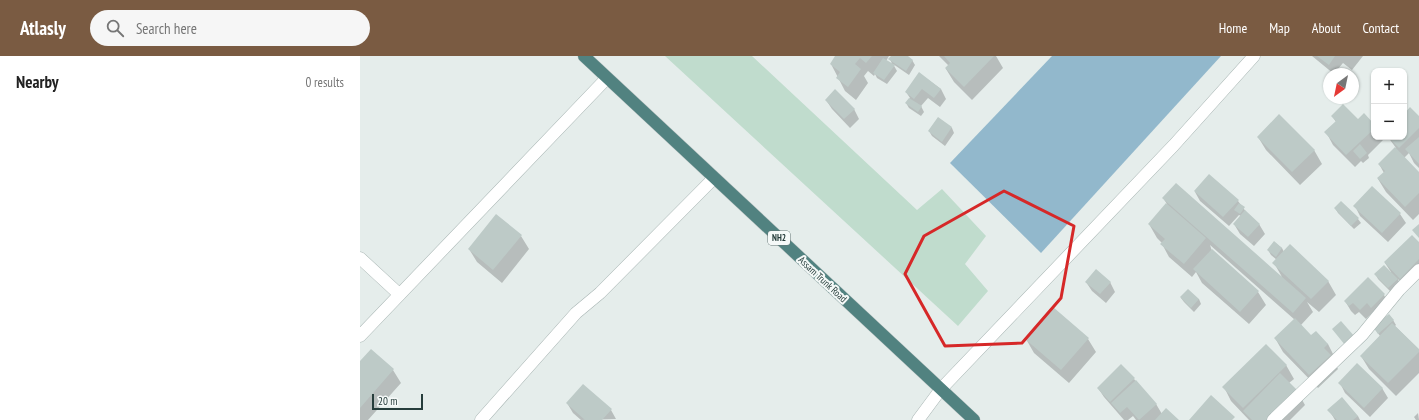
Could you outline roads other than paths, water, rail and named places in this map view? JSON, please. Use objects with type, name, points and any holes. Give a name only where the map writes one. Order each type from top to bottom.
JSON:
[{"type":"highway","name":"Assam Trunk Road","points":[[584,56],[974,420]]},
{"type":"street","points":[[918,420],[941,389],[1174,145],[1254,56]]},
{"type":"street","points":[[360,336],[607,78]]},
{"type":"street","points":[[481,420],[576,313],[600,293],[714,178]]},
{"type":"street","points":[[360,258],[399,294]]},
{"type":"street","points":[[1273,420],[1362,334],[1399,290],[1419,270]]},
{"type":"water","points":[[1052,56],[1221,56],[1041,253],[950,163]]}]
